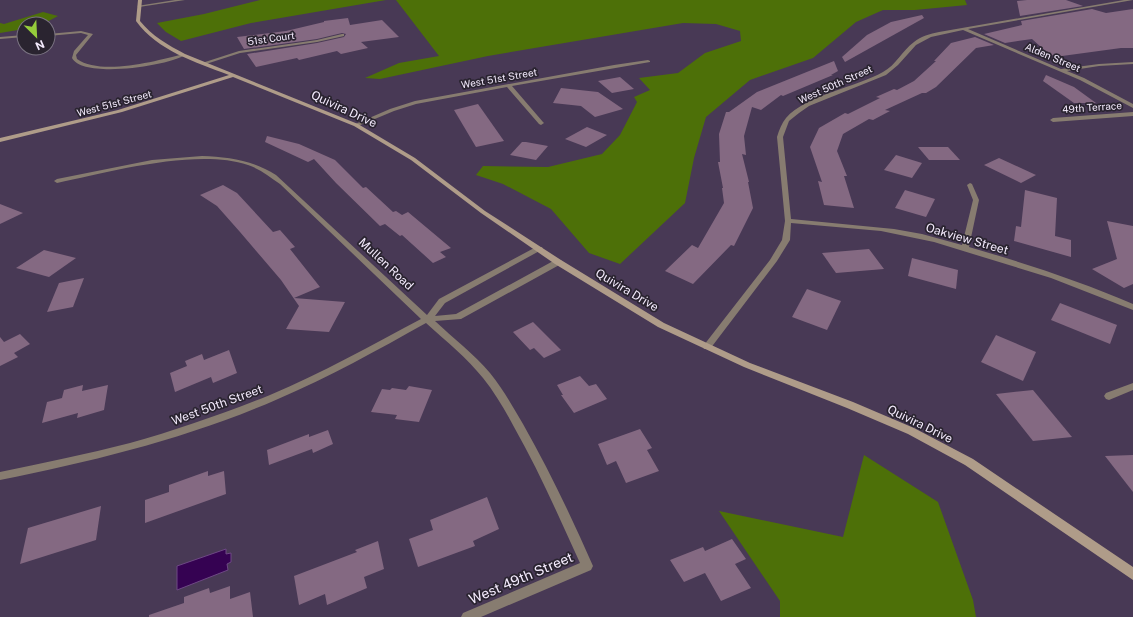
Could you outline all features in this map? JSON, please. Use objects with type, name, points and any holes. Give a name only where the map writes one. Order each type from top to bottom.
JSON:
[{"type":"main road","name":"Quivira Drive","points":[[140,0],[138,21],[146,31],[158,41],[183,55],[231,76],[319,109],[356,125],[413,159],[483,212],[558,262],[661,325],[707,347],[911,431],[969,462],[1133,574]]},
{"type":"main road","name":"West 51st Street","points":[[0,140],[120,111],[231,76]]},
{"type":"street","points":[[139,6],[183,0]]},
{"type":"street","name":"West 50th Street","points":[[707,347],[783,248],[786,240],[788,221],[780,138],[783,128],[790,118],[805,107],[884,74],[898,63],[920,39],[939,33],[1131,0]]},
{"type":"street","name":"Alden Street","points":[[964,29],[1093,84],[1133,106]]},
{"type":"street","points":[[56,34],[81,32],[91,34],[74,55],[74,59],[77,62],[94,66],[138,66],[169,60],[183,55]]},
{"type":"street","name":"51st Court","points":[[204,63],[251,50],[317,41],[342,35]]},
{"type":"street","points":[[0,38],[16,37]]},
{"type":"street","name":"West 51st Street","points":[[356,125],[392,110],[415,103],[648,61]]},
{"type":"street","points":[[1061,70],[1099,64],[1133,63]]},
{"type":"street","points":[[509,86],[541,123]]},
{"type":"street","name":"49th Terrace","points":[[1053,120],[1133,114]]},
{"type":"street","name":"Mullen Road","points":[[57,181],[174,160],[216,158],[248,163],[268,172],[282,183],[456,344],[486,375],[502,397],[532,449],[548,480],[587,566]]},
{"type":"street","points":[[964,248],[976,200],[970,185]]},
{"type":"street","name":"Oakview Street","points":[[788,221],[895,231],[964,248],[1090,288],[1133,307]]},
{"type":"street","name":"West 50th Street","points":[[428,319],[442,301],[539,249]]},
{"type":"street","name":"West 50th Street","points":[[0,476],[130,447],[206,423],[274,397],[330,371],[428,319],[458,317],[558,262]]},
{"type":"street","points":[[1109,396],[1133,386]]},
{"type":"street","name":"West 49th Street","points":[[467,617],[587,566]]},
{"type":"green space","points":[[260,0],[386,0],[251,23],[181,41],[166,32],[157,23],[204,14]]},
{"type":"green space","points":[[396,0],[965,0],[967,5],[915,10],[883,10],[856,22],[813,58],[750,80],[706,117],[694,158],[685,203],[620,264],[589,253],[551,209],[503,184],[476,175],[483,166],[548,167],[602,154],[620,135],[637,102],[634,97],[650,90],[639,78],[678,73],[705,53],[741,41],[740,31],[716,24],[683,23],[488,56],[380,79],[365,78],[399,63],[439,56]]},
{"type":"green space","points":[[43,12],[58,16],[56,17],[30,16]]},
{"type":"green space","points":[[16,20],[16,30],[0,33],[0,23],[4,24]]},
{"type":"green space","points":[[864,455],[938,502],[973,600],[976,617],[780,617],[780,601],[719,511],[843,537]]},
{"type":"shaded area","points":[[226,549],[226,554],[231,553],[231,562],[227,564],[228,570],[177,590],[177,566]]},
{"type":"building","points":[[1066,0],[1083,6],[1020,16],[1017,1]]},
{"type":"building","points":[[1092,9],[1106,13],[1133,9],[1133,48],[1121,48],[1062,56],[1050,55],[1032,39],[1005,43],[984,34],[1022,25],[1021,21]]},
{"type":"building","points":[[922,15],[924,18],[845,62],[842,57],[867,35],[891,22]]},
{"type":"building","points":[[348,18],[350,25],[382,20],[399,37],[361,42],[368,48],[341,54],[337,51],[299,60],[297,58],[256,67],[247,54],[317,43],[344,37],[346,34],[342,33],[317,39],[244,49],[237,37],[286,31],[324,21]]},
{"type":"building","points":[[975,37],[994,45],[976,48],[936,87],[926,93],[922,93],[885,110],[890,111],[873,120],[869,119],[843,134],[837,151],[847,176],[844,176],[854,208],[824,205],[818,181],[822,182],[810,147],[819,128],[845,113],[848,114],[880,98],[876,97],[894,89],[897,90],[914,81],[936,61],[934,61],[951,43]]},
{"type":"building","points":[[834,61],[838,71],[831,75],[833,75],[783,96],[781,95],[761,110],[752,107],[744,136],[746,155],[742,154],[749,182],[753,208],[734,246],[731,245],[693,284],[665,271],[692,245],[698,248],[724,203],[718,162],[720,162],[719,134],[726,112],[729,112],[757,92]]},
{"type":"building","points":[[1046,75],[1074,87],[1096,103],[1074,103],[1043,81]]},
{"type":"building","points":[[620,77],[634,89],[612,93],[598,81]]},
{"type":"building","points":[[561,88],[598,92],[623,109],[595,117],[581,106],[553,103]]},
{"type":"building","points":[[478,104],[504,141],[476,147],[454,110]]},
{"type":"building","points":[[587,127],[607,135],[586,147],[565,139]]},
{"type":"building","points":[[267,136],[299,144],[335,160],[363,188],[366,187],[393,212],[396,211],[402,215],[408,212],[451,248],[440,252],[446,257],[433,263],[402,235],[400,236],[385,224],[380,226],[314,159],[308,162],[265,142]]},
{"type":"building","points":[[522,142],[548,146],[536,160],[510,155]]},
{"type":"building","points":[[918,147],[948,147],[960,160],[929,160]]},
{"type":"building","points":[[896,155],[922,163],[912,178],[884,170]]},
{"type":"building","points":[[999,158],[1036,175],[1021,183],[984,165]]},
{"type":"building","points":[[223,185],[237,193],[273,232],[280,230],[295,247],[290,249],[320,287],[294,298],[345,302],[329,332],[286,329],[299,306],[281,280],[217,206],[200,195]]},
{"type":"building","points":[[905,190],[935,199],[926,217],[895,208]]},
{"type":"building","points":[[1025,190],[1057,198],[1055,236],[1071,240],[1071,257],[1014,241],[1016,226],[1021,227]]},
{"type":"building","points":[[0,204],[23,213],[0,224]]},
{"type":"building","points":[[1107,221],[1133,226],[1133,284],[1124,288],[1092,269],[1117,259]]},
{"type":"building","points":[[869,249],[884,269],[836,273],[822,253]]},
{"type":"building","points":[[44,250],[76,258],[49,277],[16,268]]},
{"type":"building","points":[[912,258],[958,270],[956,289],[908,276]]},
{"type":"building","points":[[84,278],[73,307],[47,312],[59,283]]},
{"type":"building","points":[[807,289],[841,301],[827,330],[792,317]]},
{"type":"building","points":[[1060,303],[1117,325],[1110,344],[1051,320]]},
{"type":"building","points":[[533,322],[561,350],[544,358],[534,348],[530,350],[513,332]]},
{"type":"building","points":[[20,334],[30,344],[14,353],[18,357],[0,366],[0,337],[4,342]]},
{"type":"building","points":[[996,335],[1036,352],[1023,381],[981,362]]},
{"type":"building","points":[[229,350],[237,373],[213,383],[211,377],[175,392],[170,373],[187,366],[185,361],[202,354],[204,360]]},
{"type":"building","points":[[580,376],[589,386],[596,384],[607,399],[574,413],[561,395],[563,395],[557,385]]},
{"type":"building","points":[[83,385],[82,391],[108,385],[104,410],[77,418],[78,413],[42,423],[47,402],[62,398],[64,390]]},
{"type":"building","points":[[409,386],[432,390],[419,422],[395,419],[397,415],[371,412],[382,389],[390,390],[392,388],[406,390]]},
{"type":"building","points":[[1033,390],[1072,437],[1033,441],[996,394]]},
{"type":"building","points":[[640,429],[652,448],[647,450],[659,471],[626,483],[616,461],[607,465],[598,444]]},
{"type":"building","points":[[328,430],[333,444],[313,453],[312,449],[269,465],[267,450],[309,434],[309,437]]},
{"type":"building","points":[[1133,455],[1133,492],[1105,456]]},
{"type":"building","points":[[208,471],[208,476],[224,471],[226,494],[145,523],[145,500],[169,492],[169,485]]},
{"type":"building","points":[[487,497],[499,529],[473,541],[475,546],[418,567],[409,539],[433,530],[430,520]]},
{"type":"building","points":[[101,506],[96,540],[20,564],[28,528]]},
{"type":"building","points":[[732,539],[746,559],[735,564],[751,588],[721,601],[705,573],[684,582],[670,560],[703,547],[705,551]]},
{"type":"building","points":[[378,541],[384,569],[364,577],[367,588],[327,605],[325,594],[299,605],[294,576],[357,552],[355,550]]},
{"type":"building","points":[[230,586],[230,599],[250,592],[253,617],[149,617],[149,615],[184,603],[184,597],[209,588],[210,593]]}]
